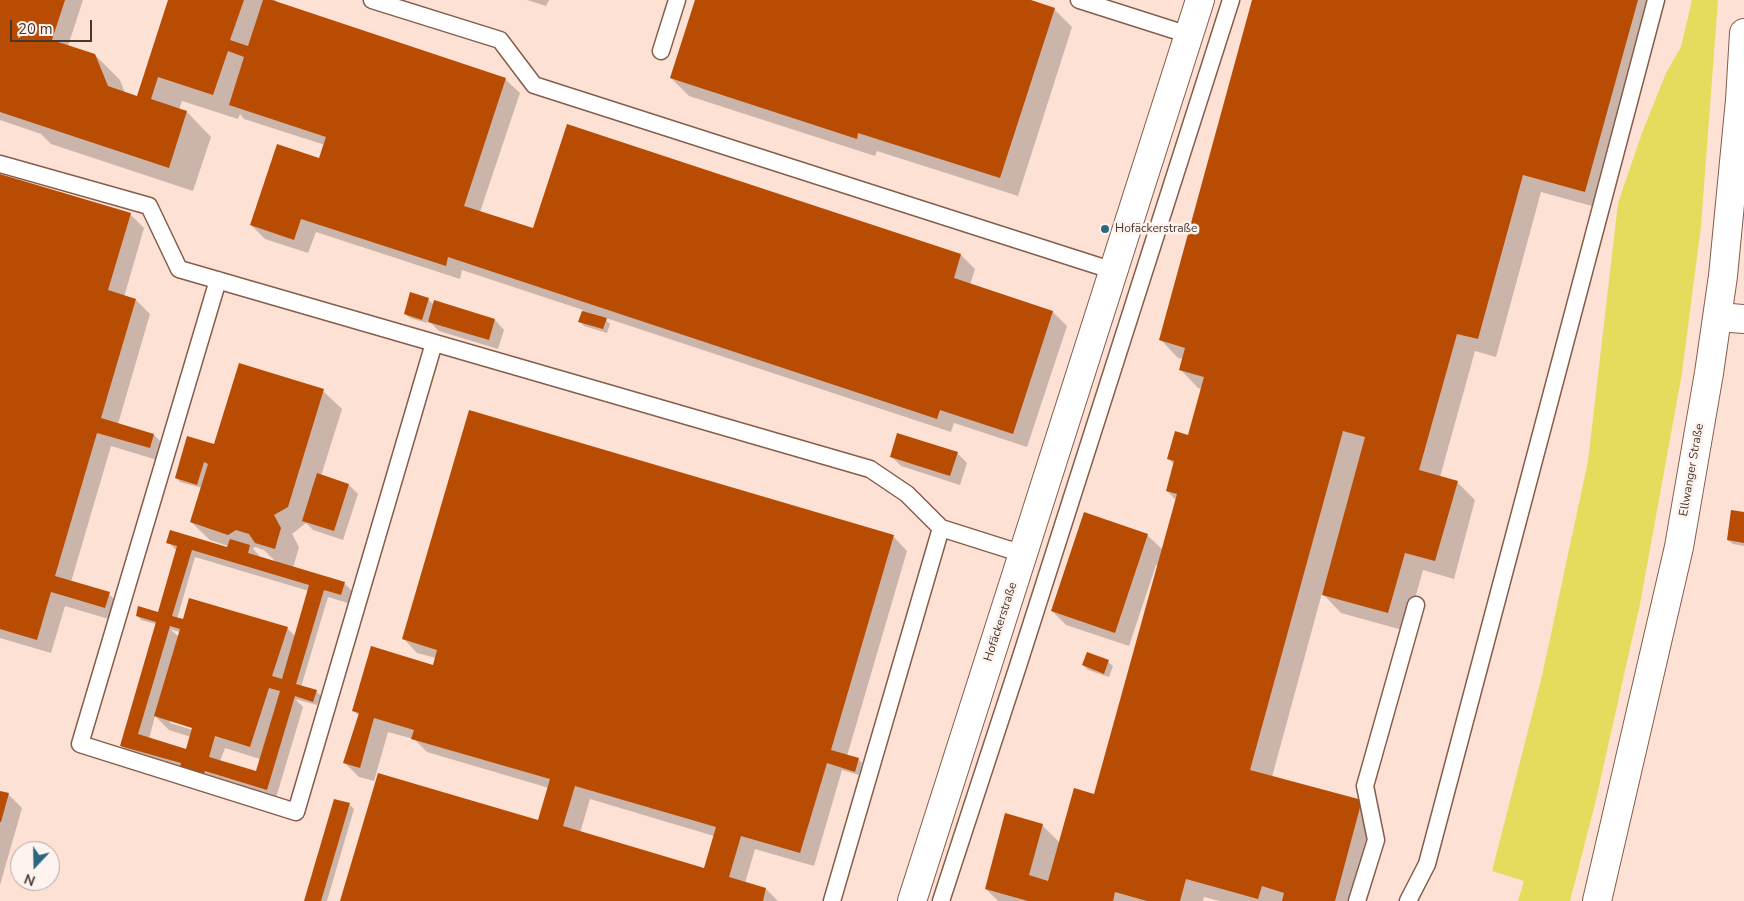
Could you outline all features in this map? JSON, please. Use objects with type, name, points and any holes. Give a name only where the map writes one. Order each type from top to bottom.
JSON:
[{"type":"street","name":"Hofäckerstraße","points":[[912,901],[1200,0]]},
{"type":"street","name":"Ellwanger Straße","points":[[1597,901],[1731,318],[1744,33]]},
{"type":"lane","points":[[661,51],[677,0]]},
{"type":"lane","points":[[1079,0],[1189,35]]},
{"type":"lane","points":[[941,901],[1231,0]]},
{"type":"lane","points":[[1408,901],[1427,864],[1656,0]]},
{"type":"lane","points":[[378,1],[500,40],[534,85],[1114,271]]},
{"type":"lane","points":[[0,164],[149,206],[178,269],[870,470],[907,494],[941,528],[1023,554]]},
{"type":"lane","points":[[218,280],[80,744],[296,812],[434,343]]},
{"type":"lane","points":[[832,901],[941,528]]},
{"type":"lane","points":[[1357,901],[1376,840],[1365,786],[1416,605]]},
{"type":"shaded area","points":[[1692,0],[1718,0],[1701,226],[1682,373],[1640,604],[1595,804],[1570,901],[1518,901],[1524,881],[1492,871],[1542,676],[1588,461],[1618,203],[1642,133],[1666,73],[1681,47]]},
{"type":"building","points":[[0,0],[65,0],[52,40],[95,54],[108,86],[137,96],[168,0],[244,0],[230,40],[248,46],[263,0],[272,0],[506,78],[464,206],[533,228],[567,124],[961,254],[954,278],[1053,311],[1013,434],[940,410],[937,419],[448,257],[446,266],[301,219],[294,240],[250,225],[277,144],[319,158],[326,137],[229,105],[244,57],[228,51],[213,95],[158,77],[151,99],[187,111],[169,168],[0,112]]},
{"type":"building","points":[[695,0],[1031,0],[1055,8],[1000,178],[858,133],[857,139],[670,78]]},
{"type":"building","points":[[1252,0],[1638,0],[1585,192],[1523,175],[1478,339],[1457,334],[1419,470],[1458,481],[1435,561],[1405,553],[1388,613],[1322,595],[1365,437],[1343,431],[1250,770],[1362,800],[1335,901],[1282,901],[1284,893],[1262,886],[1258,899],[1186,879],[1180,901],[1147,901],[1115,892],[1113,901],[1028,901],[985,889],[1005,813],[1043,824],[1029,875],[1048,881],[1074,788],[1094,794],[1177,494],[1166,491],[1174,461],[1167,459],[1175,431],[1188,435],[1204,377],[1179,370],[1185,348],[1159,340]]},
{"type":"building","points":[[0,174],[131,213],[108,290],[136,299],[101,418],[154,434],[150,448],[97,433],[55,576],[110,592],[105,608],[51,592],[37,640],[0,629]]},
{"type":"building","points":[[410,292],[429,298],[422,320],[404,314]]},
{"type":"building","points":[[434,300],[495,319],[489,340],[428,322]]},
{"type":"building","points":[[582,311],[607,318],[603,329],[578,322]]},
{"type":"building","points":[[239,363],[324,389],[288,507],[274,515],[281,528],[275,549],[255,543],[249,534],[236,530],[228,535],[190,522],[208,464],[204,462],[197,485],[175,478],[187,436],[214,444]]},
{"type":"building","points":[[469,410],[894,535],[831,750],[859,758],[855,772],[827,763],[800,853],[741,836],[729,877],[766,888],[763,901],[340,901],[378,773],[538,820],[550,779],[411,739],[414,730],[374,718],[360,768],[343,763],[359,713],[352,711],[371,646],[433,665],[437,650],[402,639]],"holes":[[[575,786],[716,827],[704,868],[563,826]]]},
{"type":"building","points":[[897,433],[958,452],[950,476],[890,457]]},
{"type":"building","points":[[317,473],[349,484],[334,531],[302,521]]},
{"type":"building","points":[[1731,510],[1744,512],[1744,543],[1727,540]]},
{"type":"building","points":[[1084,512],[1148,534],[1115,633],[1051,611]]},
{"type":"building","points":[[170,530],[227,547],[230,539],[250,545],[248,553],[345,582],[341,595],[324,590],[296,684],[317,690],[313,702],[295,696],[267,790],[205,771],[203,777],[179,770],[181,763],[120,746],[156,622],[136,616],[138,606],[158,612],[177,546],[166,543]],"holes":[[[192,550],[309,585],[282,679],[272,676],[288,627],[189,598],[183,619],[172,616]],[[170,626],[180,629],[154,716],[192,728],[186,749],[138,734]],[[269,688],[280,691],[256,771],[209,757],[215,736],[250,747]]]},
{"type":"building","points":[[1087,652],[1109,660],[1104,674],[1082,665]]},
{"type":"building","points":[[0,791],[9,793],[1,822],[0,822]]},
{"type":"building","points":[[334,799],[350,803],[321,901],[304,901]]},
{"type":"place","name":"Hofäckerstraße","points":[[1105,229]]}]
